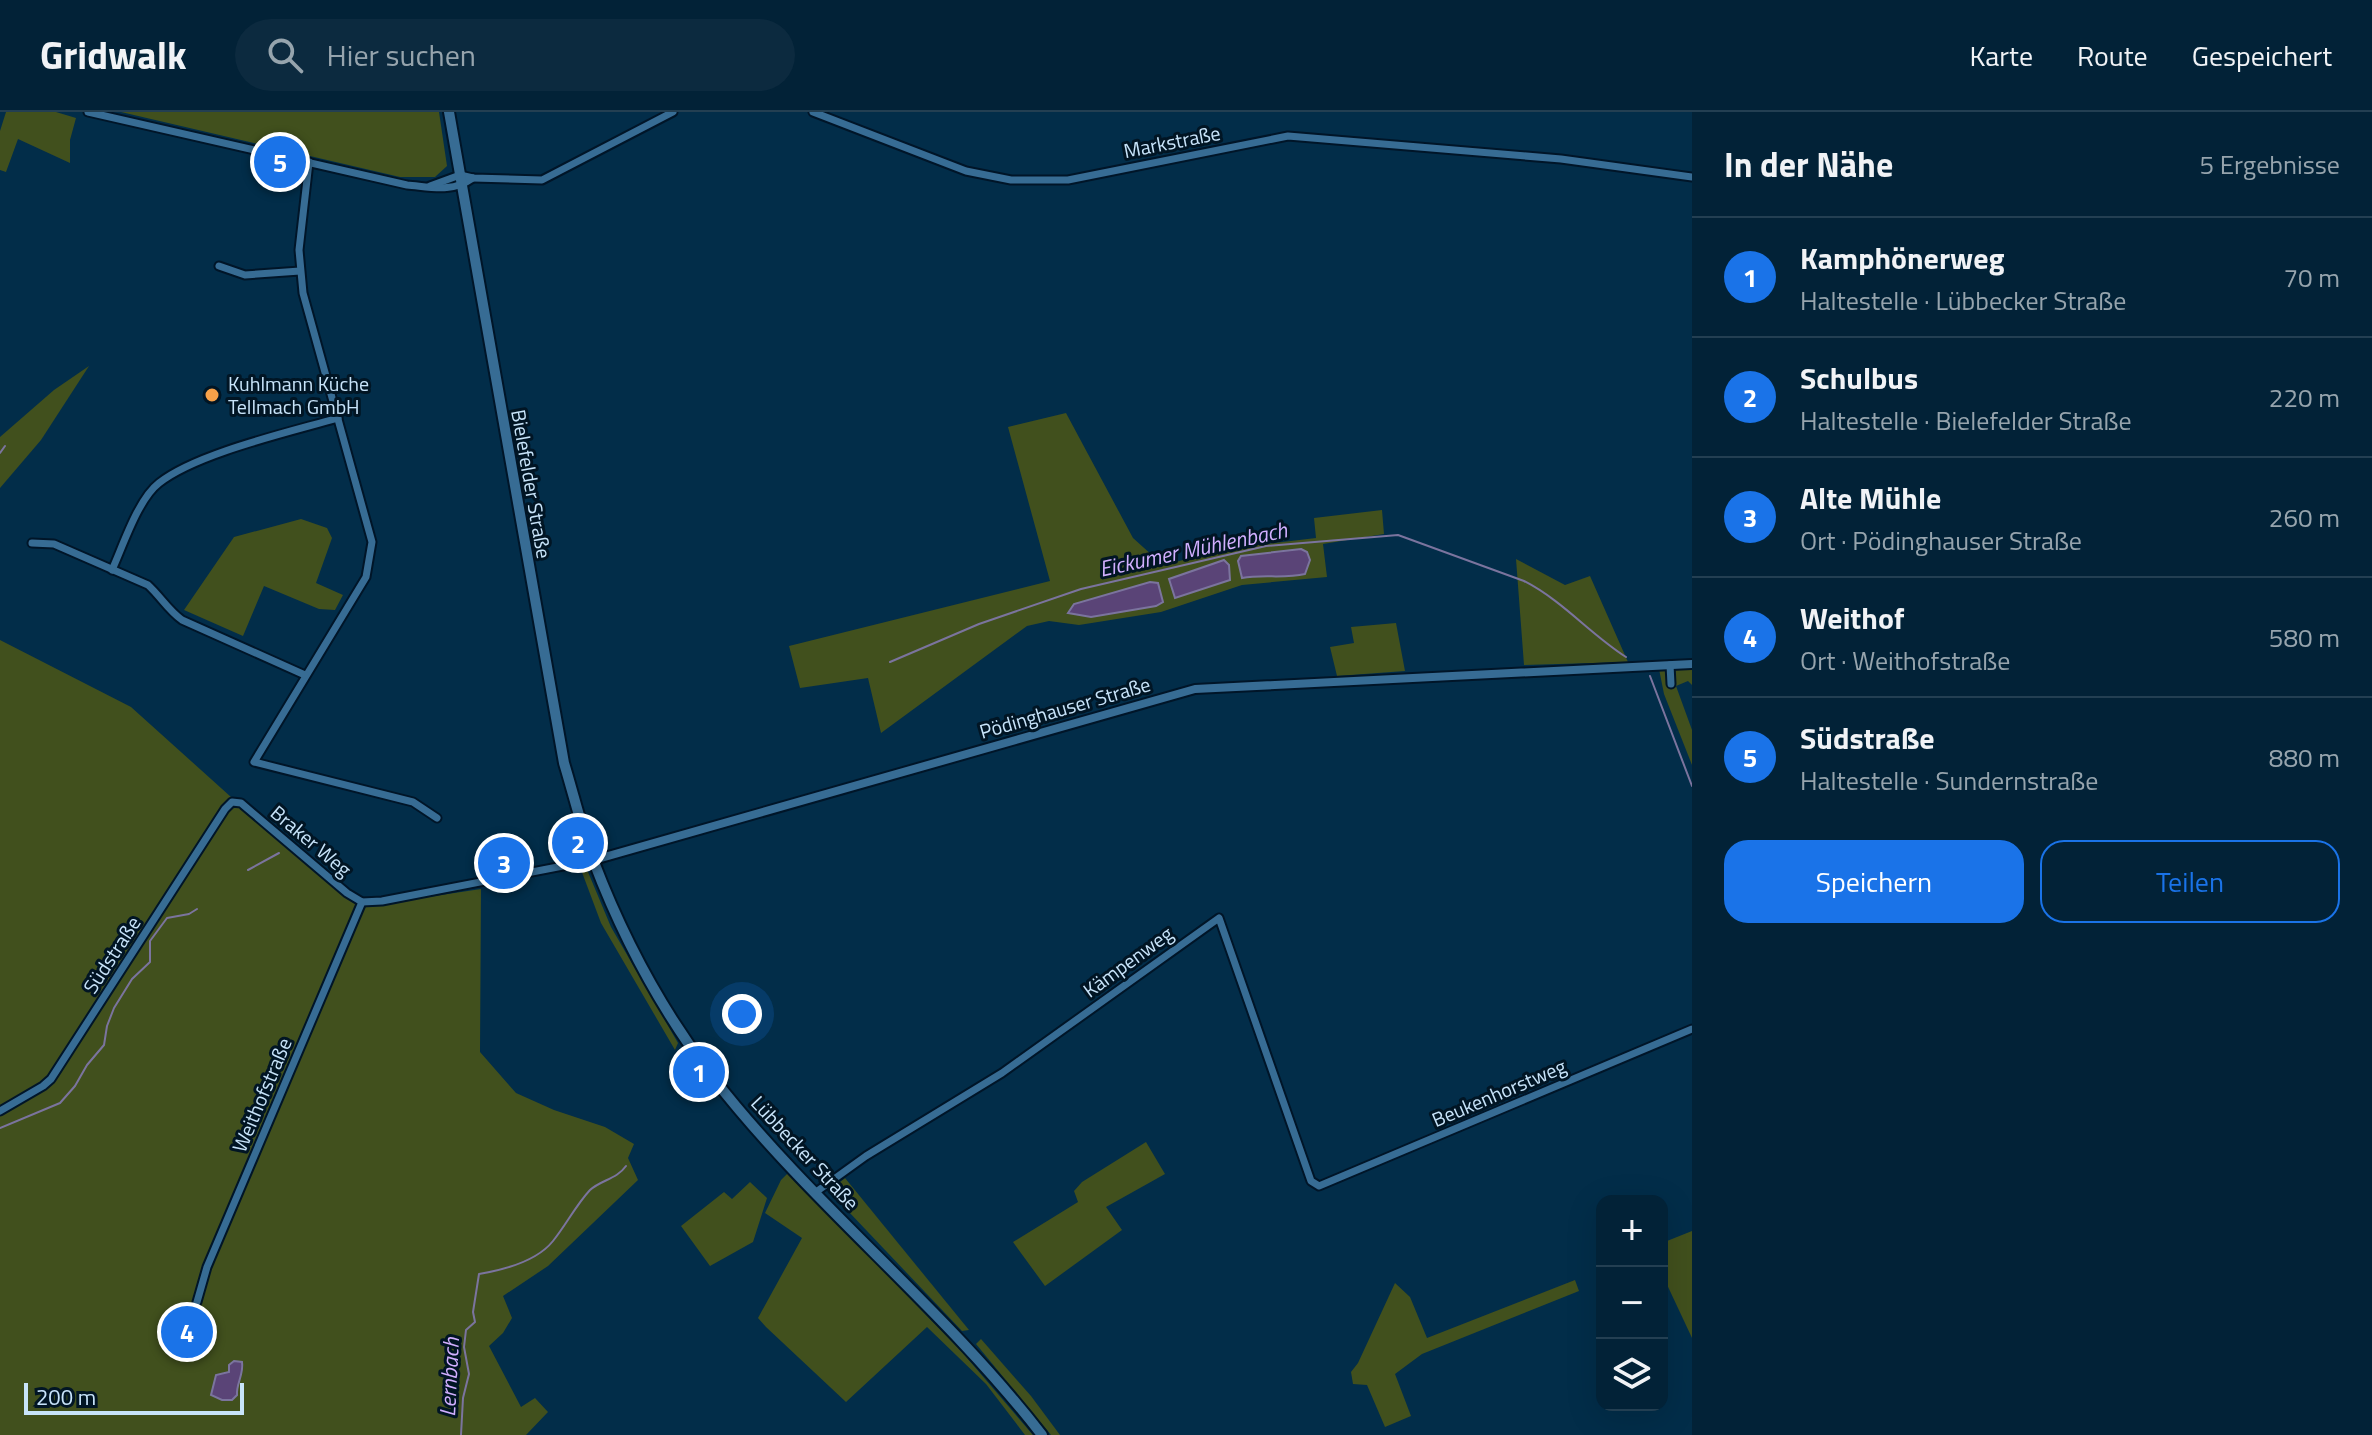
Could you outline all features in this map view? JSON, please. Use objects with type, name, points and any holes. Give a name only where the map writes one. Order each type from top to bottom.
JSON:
[{"type":"main road","name":"Bielefelder Straße","points":[[449,112],[554,713],[564,763],[594,860]]},
{"type":"main road","name":"Lübbecker Straße","points":[[594,860],[620,922],[651,983],[689,1045],[763,1137],[959,1337],[1042,1435]]},
{"type":"street","points":[[88,112],[407,185],[445,189],[460,180],[473,178],[542,180],[673,112]]},
{"type":"street","name":"Markstraße","points":[[813,112],[953,167],[1011,180],[1068,180],[1288,136],[1545,158],[1692,177]]},
{"type":"street","points":[[309,162],[300,227],[300,271],[313,336],[372,542],[371,559],[366,577],[254,762],[413,802],[437,818]]},
{"type":"street","points":[[219,266],[245,275],[300,271]]},
{"type":"street","points":[[112,570],[143,503],[157,484],[213,457],[338,418]]},
{"type":"street","points":[[32,543],[54,544],[148,585],[160,596],[167,609],[182,620],[305,675]]},
{"type":"street","name":"Pödinghauser Straße","points":[[464,887],[594,860],[1195,689],[1692,664]]},
{"type":"street","points":[[1670,665],[1671,684]]},
{"type":"street","name":"Braker Weg","points":[[235,801],[362,902],[464,887]]},
{"type":"street","name":"Südstraße","points":[[0,1111],[51,1079],[225,809],[235,801]]},
{"type":"street","name":"Weithofstraße","points":[[197,1302],[212,1255],[362,902]]},
{"type":"street","name":"Kämpenweg","points":[[816,1192],[866,1156],[1002,1073],[1219,918],[1311,1181],[1319,1186]]},
{"type":"street","name":"Beukenhorstweg","points":[[1319,1186],[1692,1029]]},
{"type":"green space","points":[[6,112],[56,112],[76,118],[70,140],[70,163],[18,139],[6,172],[0,170],[0,131]]},
{"type":"green space","points":[[121,112],[439,112],[447,166],[435,177],[400,177]]},
{"type":"green space","points":[[89,366],[41,440],[0,488],[0,437],[54,390]]},
{"type":"green space","points":[[1066,413],[1133,538],[1163,565],[1232,548],[1316,538],[1314,518],[1382,510],[1384,534],[1323,544],[1327,577],[1242,585],[1161,612],[1079,625],[1049,621],[1027,626],[881,733],[868,678],[800,688],[789,646],[1050,581],[1008,427]],"holes":[[[1307,552],[1307,568],[1294,574],[1261,574],[1242,578]]]},
{"type":"green space","points":[[301,519],[327,528],[332,538],[316,583],[343,595],[335,610],[319,609],[264,586],[243,636],[184,610],[234,537]]},
{"type":"green space","points":[[1516,559],[1565,585],[1590,576],[1628,662],[1524,665]]},
{"type":"green space","points":[[1396,623],[1405,671],[1337,676],[1330,647],[1354,643],[1351,627]]},
{"type":"green space","points":[[0,640],[131,707],[346,895],[381,904],[481,889],[480,1052],[516,1093],[605,1127],[634,1144],[628,1158],[638,1180],[548,1266],[503,1296],[512,1318],[503,1333],[489,1346],[521,1407],[535,1398],[548,1412],[526,1435],[0,1435]]},
{"type":"green space","points":[[1692,667],[1692,685],[1688,681],[1676,686],[1692,730],[1692,765],[1664,694],[1659,669]]},
{"type":"green space","points":[[580,867],[588,872],[611,927],[678,1043],[675,1050],[601,923]]},
{"type":"green space","points":[[1146,1142],[1165,1174],[1106,1207],[1122,1230],[1045,1286],[1013,1242],[1078,1202],[1074,1191],[1082,1182]]},
{"type":"green space","points":[[788,1173],[962,1352],[1033,1435],[1025,1435],[986,1384],[927,1327],[846,1402],[766,1327],[758,1318],[802,1238],[765,1213],[781,1180]]},
{"type":"green space","points":[[845,1178],[969,1330],[962,1331],[829,1191]]},
{"type":"green space","points":[[750,1182],[767,1198],[753,1242],[710,1266],[681,1226],[724,1192],[732,1199]]},
{"type":"green space","points":[[1692,1231],[1692,1338],[1668,1287],[1668,1241]]},
{"type":"green space","points":[[1575,1280],[1579,1291],[1422,1354],[1395,1374],[1411,1416],[1385,1427],[1367,1385],[1353,1384],[1351,1372],[1395,1283],[1410,1297],[1427,1338]]},
{"type":"green space","points":[[981,1339],[1060,1435],[1051,1435],[976,1344]]},
{"type":"shaded area","points":[[1301,549],[1307,552],[1310,560],[1305,574],[1242,578],[1238,561],[1241,556]]},
{"type":"shaded area","points":[[1224,560],[1229,565],[1230,580],[1175,598],[1169,579]]},
{"type":"shaded area","points":[[1150,582],[1158,583],[1163,602],[1156,606],[1091,617],[1068,613],[1074,604]]},
{"type":"shaded area","points":[[234,1361],[242,1362],[237,1395],[232,1400],[222,1400],[211,1395],[216,1375],[229,1372],[229,1365]]},
{"type":"waterway","points":[[0,453],[5,446]]},
{"type":"waterway","name":"Eickumer Mühlenbach","points":[[890,662],[979,624],[1081,589],[1266,546],[1398,535],[1524,581],[1551,598],[1626,657]]},
{"type":"waterway","name":"Eickumer Mühlenbach","points":[[1650,676],[1692,786]]},
{"type":"waterway","points":[[248,870],[279,853]]},
{"type":"waterway","points":[[0,1128],[60,1103],[104,1045],[114,1008],[132,979],[150,962],[150,941],[167,918],[189,914],[197,909]]},
{"type":"waterway","name":"Lernbach","points":[[461,1435],[463,1398],[469,1374],[464,1347],[466,1330],[475,1322],[473,1312],[479,1274],[509,1267],[538,1254],[553,1241],[590,1190],[626,1166]]},
{"type":"place","name":"Südstraße","points":[[280,162]]},
{"type":"place","name":"Kuhlmann Küche Tellmach GmbH","points":[[212,395]]},
{"type":"place","name":"Schulbus","points":[[578,843]]},
{"type":"place","name":"Alte Mühle","points":[[504,863]]},
{"type":"place","name":"Kamphönerweg","points":[[699,1072]]},
{"type":"place","name":"Weithof","points":[[187,1332]]}]
